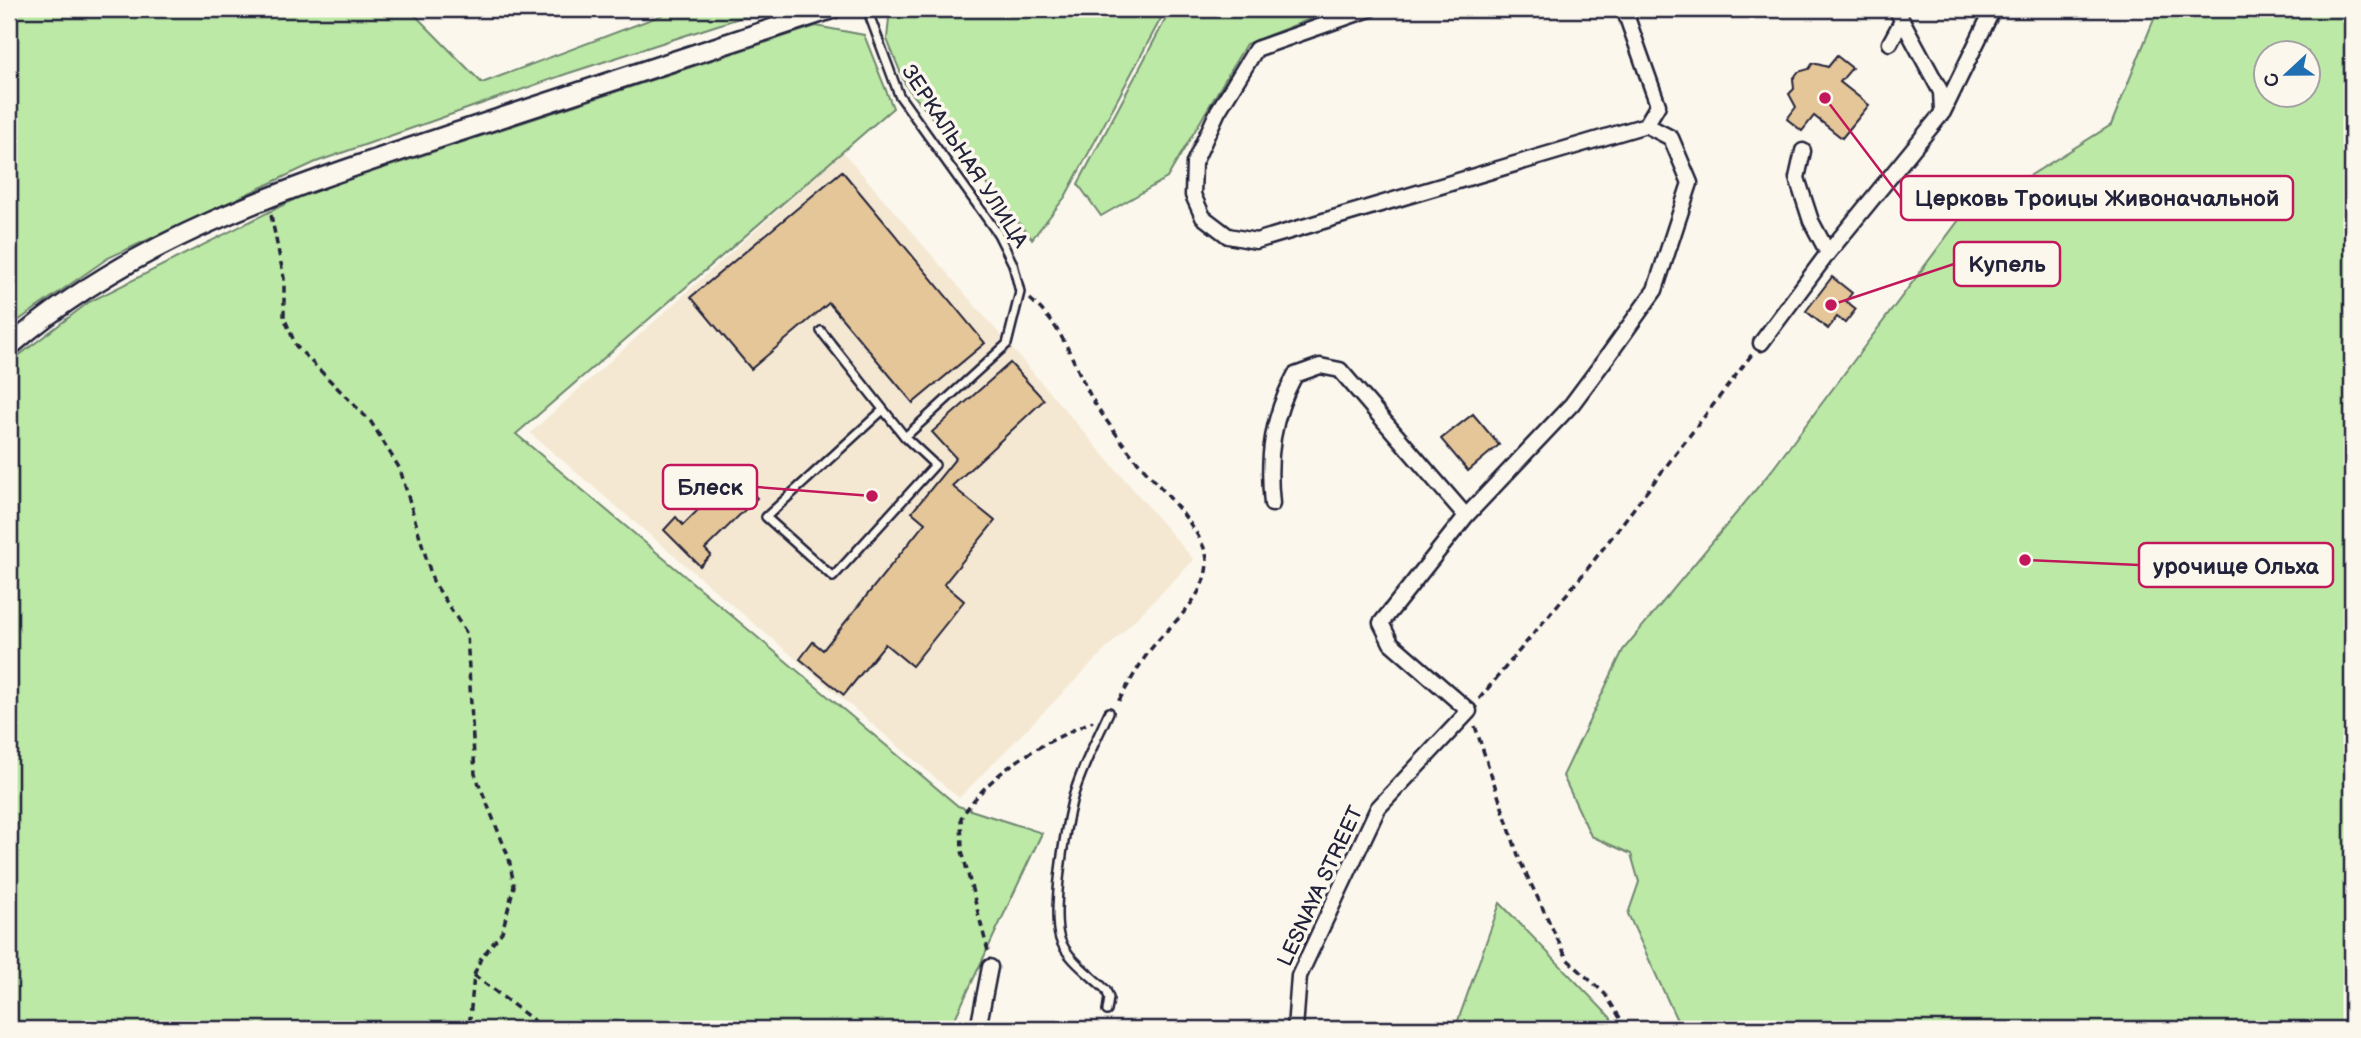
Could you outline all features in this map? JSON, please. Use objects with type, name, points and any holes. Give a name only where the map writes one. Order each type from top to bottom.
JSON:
[{"type":"street","points":[[9,347],[44,317],[94,283],[182,234],[284,189],[832,9]]},
{"type":"street","points":[[1370,9],[1256,49],[1219,111],[1194,163],[1193,195],[1203,217],[1228,236],[1256,241],[1646,125],[1658,105],[1624,9]]},
{"type":"street","points":[[1761,343],[1828,253],[1942,112],[1993,9]]},
{"type":"street","points":[[1899,15],[1941,92],[1942,112]]},
{"type":"street","points":[[1889,43],[1899,15]]},
{"type":"street","points":[[1469,711],[1391,643],[1381,623],[1465,516],[1572,404],[1655,290],[1690,183],[1671,138],[1646,125]]},
{"type":"street","points":[[1803,151],[1797,178],[1811,221],[1828,253]]},
{"type":"street","points":[[1272,505],[1268,470],[1272,435],[1281,401],[1295,375],[1320,366],[1340,370],[1465,516]]},
{"type":"street","name":"LESNAYA STREET","points":[[1294,1029],[1299,976],[1378,808],[1469,711]]},
{"type":"street","points":[[978,1029],[990,967]]},
{"type":"lane","name":"ЗЕРКАЛЬНАЯ УЛИЦА","points":[[867,9],[890,76],[900,95],[998,234],[1013,264],[1020,292]]},
{"type":"lane","points":[[905,437],[1007,344],[1020,292]]},
{"type":"lane","points":[[821,331],[905,437],[935,465],[832,577],[766,517],[883,410]]},
{"type":"lane","points":[[1107,1011],[1109,998],[1106,990],[1068,953],[1060,939],[1058,899],[1072,801],[1110,712]]},
{"type":"path","points":[[270,209],[284,278],[284,317],[296,346],[371,422],[400,469],[432,581],[467,634],[475,774],[509,858],[514,886],[502,932],[481,958],[474,975],[468,1029]]},
{"type":"path","points":[[990,967],[962,851],[961,818],[991,781],[1034,748],[1110,712],[1160,637],[1189,609],[1203,580],[1208,561],[1204,548],[1188,521],[1128,450],[1094,402],[1051,317],[1020,292]]},
{"type":"path","points":[[1628,1029],[1605,994],[1567,959],[1520,861],[1469,711],[1585,572],[1761,343]]},
{"type":"path","points":[[474,975],[545,1029]]},
{"type":"shaded area","points":[[843,152],[1194,560],[959,798],[530,433]]},
{"type":"green space","points":[[13,9],[409,9],[482,83],[678,9],[767,9],[566,74],[316,162],[108,258],[9,327],[9,13]]},
{"type":"green space","points":[[898,9],[1166,9],[1065,197],[1032,239],[906,86],[887,39],[889,18]]},
{"type":"green space","points":[[1171,9],[1336,9],[1246,44],[1167,178],[1101,216],[1078,184]]},
{"type":"green space","points":[[2158,9],[2352,9],[2352,1029],[1681,1029],[1628,914],[1639,882],[1631,854],[1591,836],[1563,776],[1623,650],[1772,470],[1959,220],[2111,125]]},
{"type":"green space","points":[[816,26],[864,35],[893,108],[516,434],[958,806],[1042,833],[950,1029],[9,1029],[9,363],[89,302],[305,194]]},
{"type":"green space","points":[[1500,903],[1610,1017],[1617,1029],[1455,1029]]},
{"type":"building","points":[[1837,56],[1852,68],[1840,82],[1869,105],[1842,138],[1814,116],[1802,131],[1787,119],[1796,107],[1789,94],[1794,89],[1793,79],[1798,72],[1809,69],[1813,63],[1828,67]]},
{"type":"building","points":[[842,171],[985,343],[913,403],[829,303],[751,369],[691,297]]},
{"type":"building","points":[[1832,277],[1852,293],[1846,301],[1856,309],[1845,323],[1837,317],[1828,329],[1806,311]]},
{"type":"building","points":[[1010,363],[1044,400],[952,486],[995,521],[944,584],[964,601],[912,666],[885,644],[844,695],[800,659],[813,642],[823,650],[925,523],[912,512],[956,458],[932,432]]},
{"type":"building","points":[[1473,414],[1499,445],[1468,471],[1441,439]]},
{"type":"building","points":[[734,474],[757,498],[705,549],[711,555],[700,566],[664,530],[676,517],[683,525]]},
{"type":"place","name":"Церковь Троицы Живоначальной","points":[[1825,98]]},
{"type":"place","name":"Купель","points":[[1831,305]]},
{"type":"place","name":"Блеск","points":[[872,496]]},
{"type":"place","name":"урочище Ольха","points":[[2025,560]]}]
